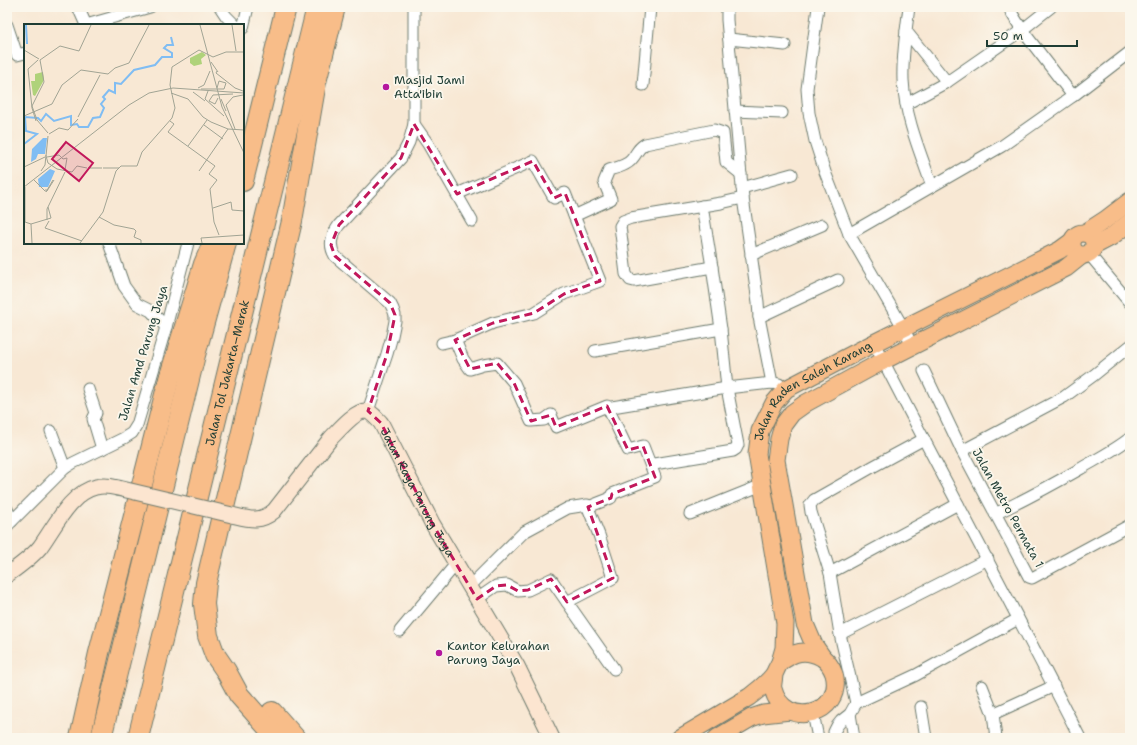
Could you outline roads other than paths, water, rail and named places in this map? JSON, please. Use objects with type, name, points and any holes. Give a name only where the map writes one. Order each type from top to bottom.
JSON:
[{"type":"highway","points":[[244,177],[286,7]]},
{"type":"highway","name":"Jalan Tol Jakarta–Merak","points":[[138,738],[317,7]]},
{"type":"highway","points":[[277,738],[239,695],[226,671],[215,655],[208,636],[204,604],[206,583],[292,221],[316,82],[335,7]]},
{"type":"highway","points":[[80,738],[99,653],[169,379],[204,264],[213,244]]},
{"type":"highway","points":[[101,738],[195,355],[226,244]]},
{"type":"highway","points":[[99,653],[168,462]]},
{"type":"highway","points":[[226,671],[250,686],[295,738]]},
{"type":"main road","name":"Jalan Raden Saleh Karang","points":[[823,658],[814,645],[805,624],[776,460],[783,425],[792,413],[806,402],[912,346],[1066,268],[1105,220],[1130,201]]},
{"type":"main road","name":"Jalan Raden Saleh Karang","points":[[777,668],[784,648],[785,623],[757,454],[760,430],[774,403],[779,386],[904,329],[1060,250],[1084,246],[1111,237],[1130,222]]},
{"type":"main road","points":[[680,738],[749,697],[758,690],[777,668],[793,653],[809,652],[823,658],[832,668],[836,681],[833,695],[825,706],[813,713],[797,714],[790,711],[779,702],[773,688],[777,668]]},
{"type":"main road","points":[[717,738],[751,718],[763,714],[790,711]]},
{"type":"street","points":[[78,7],[86,24]]},
{"type":"street","points":[[90,24],[150,7]]},
{"type":"street","points":[[220,7],[234,24]]},
{"type":"street","points":[[244,24],[248,7]]},
{"type":"street","points":[[7,575],[39,548],[64,511],[84,492],[95,487],[106,486],[118,488],[252,519],[258,519],[269,515],[274,511],[331,438],[346,423],[364,411],[368,411],[387,354],[395,321],[395,314],[390,303],[335,256],[331,245],[334,232],[401,158],[409,142],[414,124],[414,7]]},
{"type":"street","points":[[644,85],[650,7]]},
{"type":"street","points":[[612,407],[727,388],[779,386],[759,317],[742,193],[727,20],[728,7]]},
{"type":"street","points":[[818,7],[807,89],[809,113],[824,172],[849,234],[904,329],[912,346]]},
{"type":"street","points":[[909,7],[903,60],[903,81],[910,122],[932,186]]},
{"type":"street","points":[[1010,7],[1011,12],[1022,30],[1073,96]]},
{"type":"street","points":[[906,104],[947,82],[1022,30],[1051,7]]},
{"type":"street","points":[[7,24],[17,55],[24,52]]},
{"type":"street","points":[[906,31],[947,82]]},
{"type":"street","points":[[729,39],[785,45]]},
{"type":"street","points":[[849,234],[1002,146],[1073,96],[1130,52]]},
{"type":"street","points":[[735,111],[782,113]]},
{"type":"street","points":[[414,124],[428,144],[472,221]]},
{"type":"street","points":[[574,216],[611,199],[604,182],[609,170],[632,160],[638,149],[644,144],[714,130],[723,133],[726,162],[741,174]]},
{"type":"street","points":[[442,344],[455,340],[493,323],[534,313],[564,294],[600,281],[565,193],[554,198],[533,161],[457,194]]},
{"type":"street","points":[[712,267],[634,281],[630,280],[626,274],[620,226],[623,221],[631,218],[720,203],[792,174]]},
{"type":"street","points":[[654,464],[733,451],[736,450],[738,445],[727,388],[721,329],[702,206]]},
{"type":"street","points":[[751,255],[822,225]]},
{"type":"street","points":[[109,244],[124,286],[137,304],[151,311],[166,327]]},
{"type":"street","name":"Jalan Amd Parung Jaya","points":[[9,524],[65,468],[73,462],[124,438],[138,425],[188,244]]},
{"type":"street","points":[[1084,246],[1130,303]]},
{"type":"street","points":[[759,317],[838,280]]},
{"type":"street","points":[[595,351],[721,329]]},
{"type":"street","points":[[455,340],[470,369],[497,363],[514,383],[531,421],[544,420],[551,415],[556,427],[607,406],[628,450],[643,446],[655,477],[612,494],[611,498],[588,507],[587,505],[568,508],[524,532],[470,586]]},
{"type":"street","points":[[874,343],[1080,738]]},
{"type":"street","points":[[962,451],[1064,396],[1094,375],[1130,346]]},
{"type":"street","name":"Jalan Metro Permata 1","points":[[924,371],[962,451],[1028,576],[1032,578],[1130,525]]},
{"type":"street","points":[[88,389],[96,413],[93,419],[102,449]]},
{"type":"street","name":"Jalan Raya Parung Jaya","points":[[368,411],[381,423],[432,523],[517,666],[552,738]]},
{"type":"street","points":[[51,431],[65,468]]},
{"type":"street","points":[[995,514],[1069,475],[1130,438]]},
{"type":"street","points":[[856,703],[840,634],[830,574],[810,505],[814,500],[924,439]]},
{"type":"street","points":[[690,514],[762,485]]},
{"type":"street","points":[[830,574],[958,504]]},
{"type":"street","points":[[567,602],[613,578],[588,507]]},
{"type":"street","points":[[7,509],[9,524]]},
{"type":"street","points":[[840,634],[988,559]]},
{"type":"street","points":[[400,631],[456,564]]},
{"type":"street","points":[[477,599],[496,586],[507,585],[518,591],[528,590],[551,579],[614,669]]},
{"type":"street","points":[[835,738],[834,732],[837,726],[850,714],[856,703],[916,675],[1018,619]]},
{"type":"street","points":[[982,686],[993,714],[996,738]]},
{"type":"street","points":[[993,714],[1054,686]]},
{"type":"street","points":[[921,707],[926,738]]},
{"type":"street","points":[[813,713],[818,738]]},
{"type":"street","points":[[850,714],[854,738]]},
{"type":"place","name":"Masjid Jami Atta'ibin","points":[[386,87]]},
{"type":"place","name":"Kantor Kelurahan Parung Jaya","points":[[439,653]]}]
